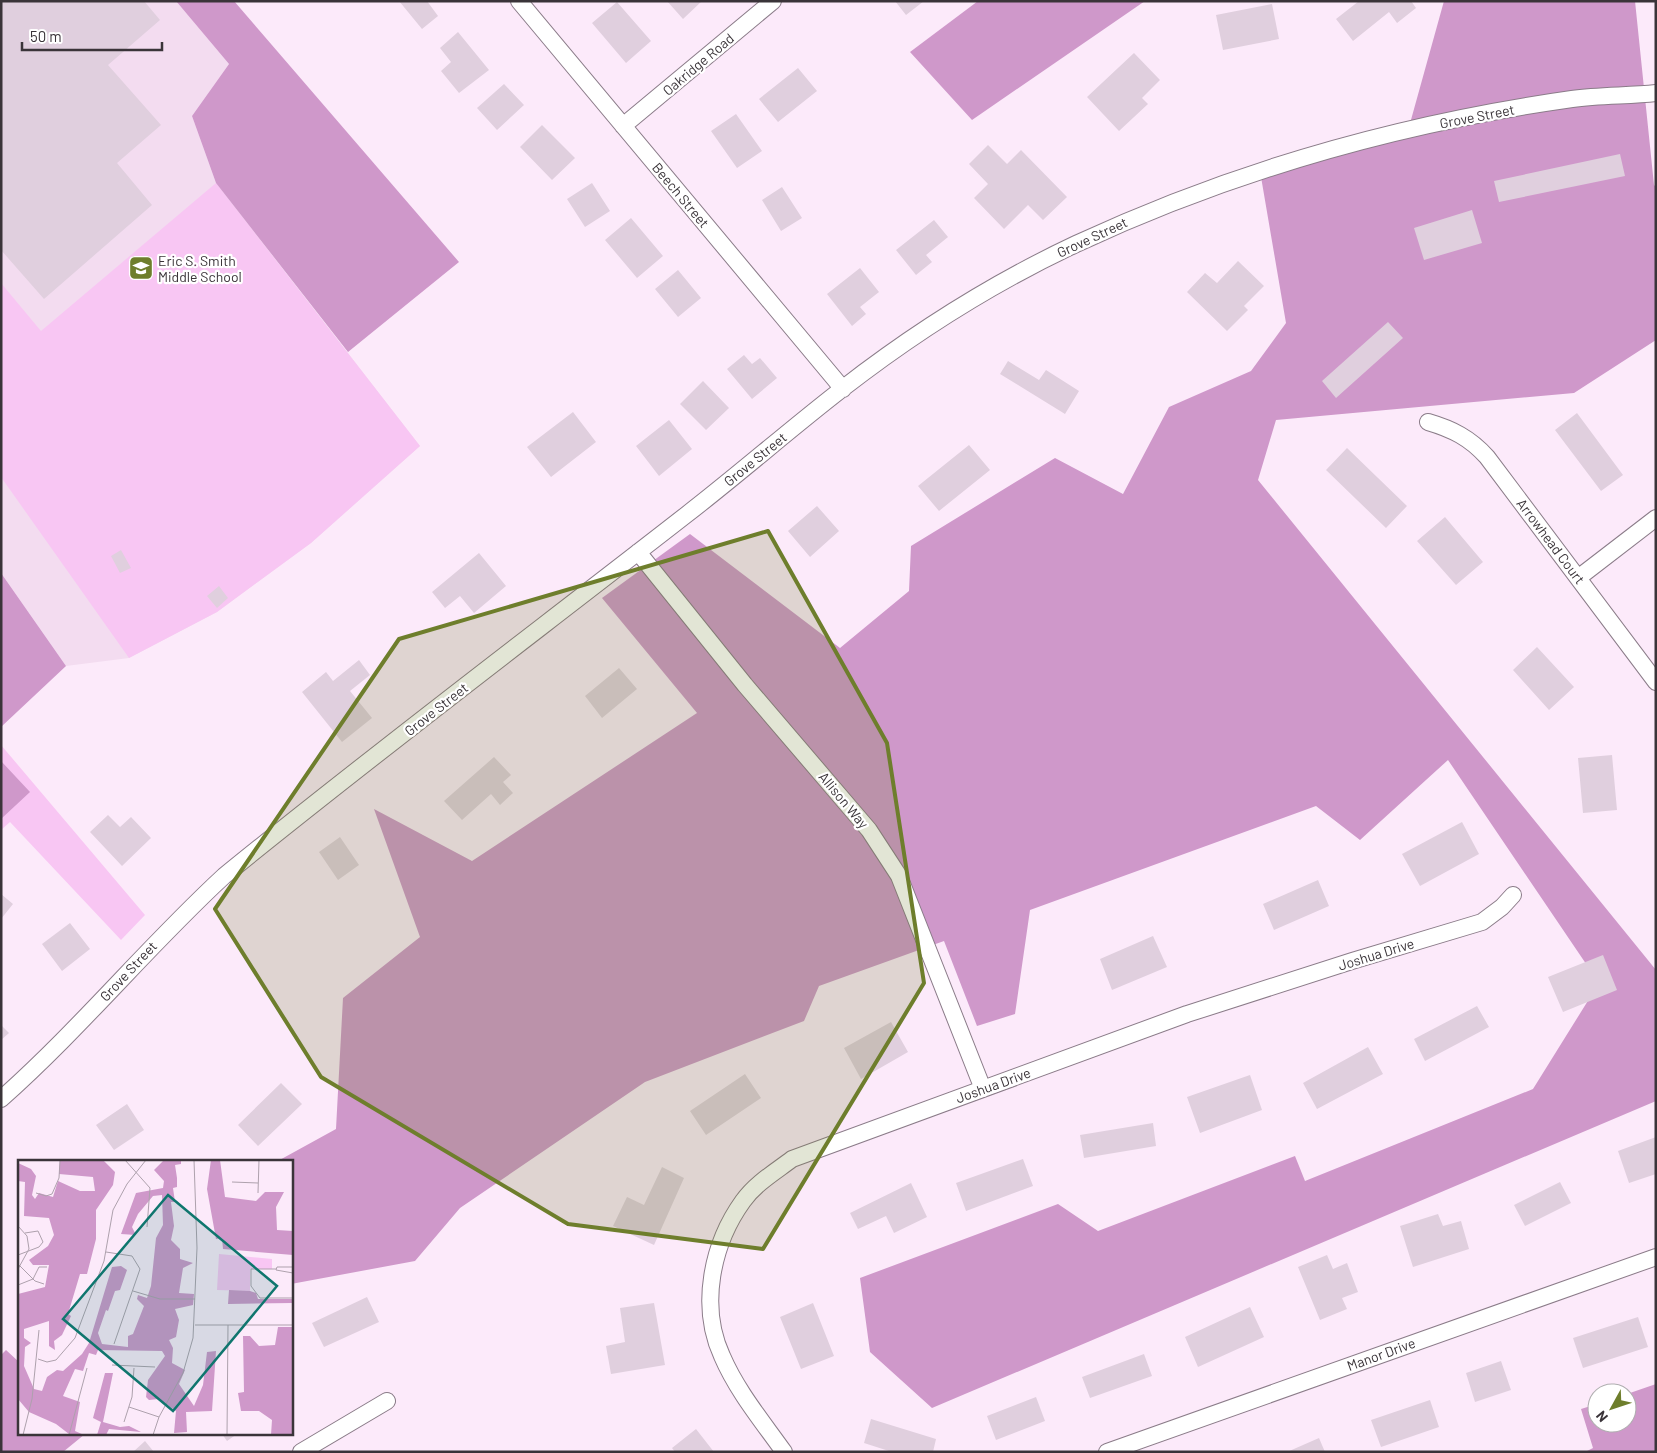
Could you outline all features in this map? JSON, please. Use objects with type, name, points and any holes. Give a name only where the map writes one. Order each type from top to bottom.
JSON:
[{"type":"street","name":"Beech Street","points":[[519,1],[843,388]]},
{"type":"street","name":"Oakridge Road","points":[[623,126],[773,1]]},
{"type":"street","name":"Grove Street","points":[[1,1099],[95,1006],[173,923],[224,876],[638,552],[843,388],[923,331],[1013,276],[1125,222],[1197,193],[1292,161],[1376,137],[1462,117],[1578,98],[1656,93]]},
{"type":"street","name":"Arrowhead Court","points":[[1428,422],[1448,427],[1466,437],[1482,450],[1656,682]]},
{"type":"street","points":[[1578,578],[1656,518]]},
{"type":"street","name":"Allison Way","points":[[638,552],[745,685],[874,837],[903,885],[983,1089]]},
{"type":"street","name":"Joshua Drive","points":[[784,1452],[731,1376],[720,1354],[713,1327],[710,1300],[712,1275],[718,1248],[728,1226],[744,1200],[762,1180],[792,1159],[1187,1014],[1482,922],[1502,907],[1513,895]]},
{"type":"street","name":"Manor Drive","points":[[1107,1452],[1656,1257]]},
{"type":"street","points":[[301,1452],[387,1401]]},
{"type":"highlighted area","points":[[768,531],[887,743],[924,983],[763,1249],[568,1224],[321,1077],[215,909],[399,639]]},
{"type":"shaded area","name":"Eric S. Smith Middle School","points":[[1,1],[176,1],[229,64],[192,116],[216,183],[420,446],[311,543],[217,612],[129,658],[66,666],[1,573]]},
{"type":"shaded area","points":[[176,1],[234,1],[459,262],[348,352],[216,183],[192,116],[229,64]]},
{"type":"shaded area","points":[[978,1],[1145,1],[972,120],[910,52]]},
{"type":"shaded area","points":[[1444,1],[1635,1],[1654,185],[1656,187],[1656,340],[1574,393],[1276,420],[1258,480],[1656,970],[1656,1101],[932,1408],[870,1352],[860,1278],[1058,1204],[1098,1231],[1295,1156],[1305,1181],[1533,1089],[1599,983],[1448,760],[1360,840],[1316,806],[1030,910],[1015,1014],[977,1026],[944,941],[819,986],[804,1021],[645,1082],[460,1208],[415,1261],[292,1284],[292,1160],[280,1160],[336,1129],[343,998],[420,937],[374,809],[472,861],[697,713],[602,598],[690,534],[840,648],[909,591],[911,546],[1055,458],[1123,494],[1169,407],[1251,371],[1286,323],[1260,171],[1409,127]]},
{"type":"shaded area","name":"Eric S. Smith Middle School","points":[[216,183],[420,446],[311,543],[217,612],[129,658],[1,477],[1,283],[41,331]]},
{"type":"shaded area","points":[[1,573],[66,666],[1,727]]},
{"type":"shaded area","points":[[1,745],[145,915],[121,940],[10,822],[1,830]]},
{"type":"shaded area","points":[[1,761],[30,792],[1,819]]},
{"type":"shaded area","points":[[6,1350],[18,1361],[18,1436],[83,1436],[63,1452],[1,1452],[1,1355]]},
{"type":"shaded area","points":[[1656,1384],[1656,1452],[1585,1452],[1593,1448],[1588,1433],[1637,1433],[1637,1391]]},
{"type":"shaded area","points":[[1587,1407],[1587,1428],[1581,1409]]},
{"type":"building","points":[[1,1],[144,1],[160,20],[108,65],[161,125],[117,163],[152,205],[44,299],[1,250]]},
{"type":"building","points":[[399,1],[427,1],[438,16],[422,29]]},
{"type":"building","points":[[667,1],[702,1],[683,19]]},
{"type":"building","points":[[895,1],[924,1],[906,15]]},
{"type":"building","points":[[1359,1],[1411,1],[1416,8],[1397,23],[1389,12],[1353,41],[1336,19]]},
{"type":"building","points":[[617,2],[651,41],[626,63],[592,23]]},
{"type":"building","points":[[1272,4],[1279,39],[1223,50],[1216,15]]},
{"type":"building","points":[[458,32],[489,70],[459,93],[441,71],[451,62],[440,48]]},
{"type":"building","points":[[1134,53],[1160,80],[1142,98],[1148,104],[1119,131],[1087,97]]},
{"type":"building","points":[[798,68],[817,91],[778,122],[759,99]]},
{"type":"building","points":[[504,84],[524,105],[497,130],[477,108]]},
{"type":"building","points":[[736,114],[762,151],[737,168],[711,131]]},
{"type":"building","points":[[542,125],[575,158],[552,180],[520,147]]},
{"type":"building","points":[[988,145],[1007,164],[1021,150],[1067,197],[1043,220],[1028,205],[1004,229],[974,198],[988,184],[969,164]]},
{"type":"building","points":[[1620,154],[1625,176],[1499,202],[1494,181]]},
{"type":"building","points":[[592,183],[610,211],[585,227],[567,199]]},
{"type":"building","points":[[782,187],[802,218],[781,231],[762,200]]},
{"type":"building","points":[[1472,210],[1482,243],[1424,260],[1414,228]]},
{"type":"building","points":[[631,218],[663,256],[637,278],[605,240]]},
{"type":"building","points":[[934,220],[948,237],[926,255],[932,262],[916,275],[896,250]]},
{"type":"building","points":[[1238,261],[1264,286],[1244,306],[1248,310],[1227,331],[1187,292],[1205,273],[1217,283]]},
{"type":"building","points":[[860,268],[879,292],[860,307],[866,314],[852,326],[827,294]]},
{"type":"building","points":[[678,270],[701,298],[678,317],[655,289]]},
{"type":"building","points":[[1388,322],[1403,338],[1336,398],[1322,381]]},
{"type":"building","points":[[744,355],[752,364],[760,358],[777,378],[752,399],[727,369]]},
{"type":"building","points":[[1008,361],[1039,380],[1046,370],[1079,391],[1065,414],[1000,374]]},
{"type":"building","points":[[703,381],[729,408],[706,430],[680,404]]},
{"type":"building","points":[[573,412],[596,442],[551,477],[527,447]]},
{"type":"building","points":[[1577,413],[1623,475],[1601,491],[1555,430]]},
{"type":"building","points":[[669,420],[692,449],[659,476],[636,446]]},
{"type":"building","points":[[969,445],[990,470],[939,511],[918,486]]},
{"type":"building","points":[[1347,448],[1407,506],[1386,528],[1326,470]]},
{"type":"building","points":[[817,506],[839,531],[810,557],[788,531]]},
{"type":"building","points":[[1445,517],[1483,562],[1456,585],[1417,541]]},
{"type":"building","points":[[121,550],[131,568],[120,573],[111,556]]},
{"type":"building","points":[[479,553],[506,586],[474,613],[460,596],[445,608],[432,592]]},
{"type":"building","points":[[219,586],[228,598],[217,608],[207,596]]},
{"type":"building","points":[[1537,647],[1574,687],[1549,710],[1513,670]]},
{"type":"building","points":[[359,660],[370,675],[350,691],[372,718],[342,742],[302,692],[326,672],[333,681]]},
{"type":"building","points":[[619,668],[637,689],[602,718],[585,696]]},
{"type":"building","points":[[1612,755],[1617,810],[1583,813],[1578,758]]},
{"type":"building","points":[[494,757],[511,775],[503,782],[513,793],[500,805],[491,794],[462,820],[444,801]]},
{"type":"building","points":[[108,815],[120,827],[131,817],[151,838],[122,866],[90,832]]},
{"type":"building","points":[[1462,822],[1479,854],[1420,886],[1402,854]]},
{"type":"building","points":[[340,837],[359,865],[338,880],[319,852]]},
{"type":"building","points":[[1318,880],[1329,906],[1274,930],[1263,904]]},
{"type":"building","points":[[1,894],[13,904],[1,919]]},
{"type":"building","points":[[70,923],[90,949],[62,971],[42,944]]},
{"type":"building","points":[[1153,936],[1167,967],[1112,990],[1100,959]]},
{"type":"building","points":[[1603,955],[1617,990],[1563,1012],[1548,977]]},
{"type":"building","points":[[1477,1006],[1489,1027],[1425,1061],[1414,1039]]},
{"type":"building","points":[[891,1022],[908,1052],[861,1079],[844,1048]]},
{"type":"building","points":[[1,1025],[9,1033],[1,1040]]},
{"type":"building","points":[[1368,1047],[1383,1074],[1317,1109],[1303,1083]]},
{"type":"building","points":[[745,1074],[761,1098],[706,1135],[690,1111]]},
{"type":"building","points":[[1250,1075],[1262,1110],[1200,1133],[1187,1097]]},
{"type":"building","points":[[281,1083],[302,1104],[258,1146],[238,1125]]},
{"type":"building","points":[[127,1104],[144,1130],[114,1150],[96,1125]]},
{"type":"building","points":[[1153,1123],[1156,1146],[1084,1158],[1080,1135]]},
{"type":"building","points":[[1656,1137],[1656,1174],[1629,1183],[1618,1151]]},
{"type":"building","points":[[1023,1159],[1033,1186],[966,1211],[956,1183]]},
{"type":"building","points":[[662,1167],[684,1178],[654,1245],[613,1226],[627,1197],[644,1205]]},
{"type":"building","points":[[1560,1182],[1571,1203],[1525,1226],[1514,1205]]},
{"type":"building","points":[[911,1183],[927,1217],[894,1233],[886,1216],[858,1229],[850,1213]]},
{"type":"building","points":[[1438,1214],[1443,1226],[1461,1221],[1469,1249],[1413,1267],[1400,1226]]},
{"type":"building","points":[[1327,1255],[1333,1269],[1347,1263],[1358,1292],[1342,1298],[1347,1309],[1320,1320],[1298,1267]]},
{"type":"building","points":[[367,1297],[379,1322],[324,1347],[312,1323]]},
{"type":"building","points":[[654,1303],[665,1365],[611,1374],[606,1346],[625,1342],[620,1308]]},
{"type":"building","points":[[813,1303],[834,1356],[801,1369],[780,1317]]},
{"type":"building","points":[[1250,1307],[1264,1337],[1198,1367],[1185,1337]]},
{"type":"building","points":[[1638,1317],[1648,1347],[1583,1368],[1573,1338]]},
{"type":"building","points":[[1144,1354],[1152,1376],[1090,1398],[1082,1377]]},
{"type":"building","points":[[1501,1361],[1511,1390],[1475,1402],[1466,1373]]},
{"type":"building","points":[[1036,1397],[1045,1421],[996,1440],[987,1416]]},
{"type":"building","points":[[1430,1400],[1439,1427],[1381,1447],[1371,1420]]},
{"type":"building","points":[[871,1419],[936,1439],[933,1452],[892,1452],[864,1443]]},
{"type":"building","points":[[696,1429],[714,1452],[675,1452],[672,1448]]},
{"type":"building","points":[[223,1436],[234,1436],[227,1441]]},
{"type":"building","points":[[1319,1438],[1325,1452],[1287,1452]]},
{"type":"building","points":[[145,1441],[154,1452],[133,1452]]},
{"type":"place","name":"Eric S. Smith Middle School","points":[[141,268]]}]
